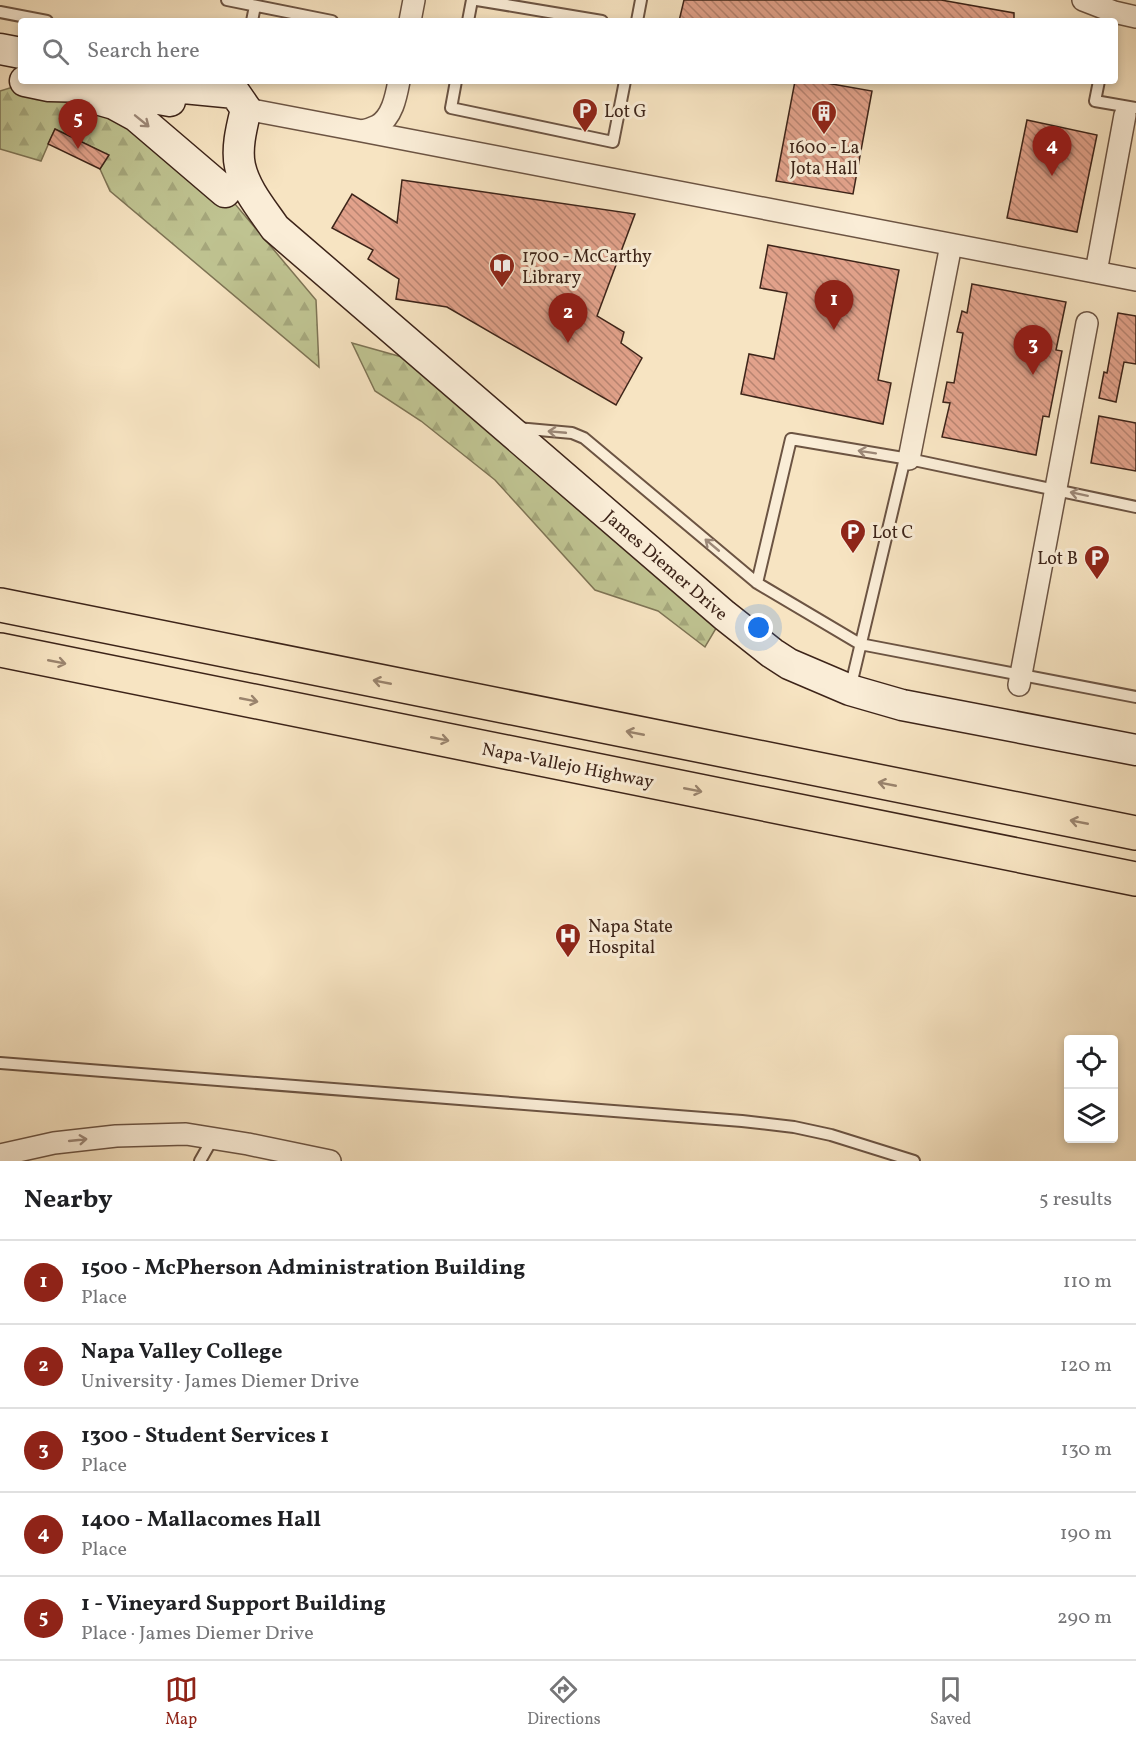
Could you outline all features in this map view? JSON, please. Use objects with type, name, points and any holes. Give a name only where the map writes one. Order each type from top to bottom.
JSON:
[{"type":"main road","points":[[0,605],[1136,834]]},
{"type":"main road","name":"Napa-Vallejo Highway","points":[[0,651],[1136,879]]},
{"type":"street","points":[[411,18],[414,0]]},
{"type":"street","points":[[1083,0],[1113,17],[1136,17]]},
{"type":"street","points":[[0,49],[18,52]]},
{"type":"street","points":[[0,76],[18,79]]},
{"type":"street","points":[[39,84],[114,104],[136,116],[225,192]]},
{"type":"street","points":[[56,84],[237,99]]},
{"type":"street","points":[[159,84],[237,99],[362,131],[1136,280]]},
{"type":"street","points":[[362,131],[378,126],[386,117],[394,104],[398,84]]},
{"type":"street","points":[[225,192],[218,172],[220,148],[237,99]]},
{"type":"street","name":"James Diemer Drive","points":[[237,99],[241,139],[239,165],[250,192],[275,228]]},
{"type":"street","points":[[1096,272],[1131,111]]},
{"type":"street","name":"James Diemer Drive","points":[[225,192],[246,210],[275,228],[724,615],[789,664],[850,690],[902,705],[1136,750]]},
{"type":"street","points":[[907,459],[951,245]]},
{"type":"street","points":[[1020,680],[1087,323]]},
{"type":"street","points":[[0,1155],[54,1143],[116,1136],[186,1134],[330,1161]]},
{"type":"lane","points":[[227,0],[317,18]]},
{"type":"lane","points":[[469,18],[472,0]]},
{"type":"lane","points":[[477,0],[584,18]]},
{"type":"lane","points":[[638,18],[641,0]]},
{"type":"lane","points":[[253,18],[255,6]]},
{"type":"lane","points":[[0,12],[31,18]]},
{"type":"lane","points":[[455,84],[450,108],[614,142],[624,84]]},
{"type":"lane","points":[[1098,84],[1095,101],[1131,111]]},
{"type":"lane","points":[[507,428],[572,433],[584,438],[757,583],[860,644],[1020,680],[1136,698]]},
{"type":"lane","points":[[757,583],[790,439],[907,459],[1136,507]]},
{"type":"lane","points":[[850,690],[907,459]]},
{"type":"lane","points":[[0,1063],[742,1121],[794,1127],[831,1135],[914,1161]]},
{"type":"lane","points":[[200,1161],[213,1138]]},
{"type":"green space","points":[[23,84],[37,84],[82,96],[225,192],[316,300],[319,367],[110,191],[100,169],[108,155],[55,129],[41,161],[0,149],[0,91]]},
{"type":"green space","points":[[352,343],[434,366],[724,615],[705,647],[658,611],[595,590],[495,480],[421,421],[375,391]]},
{"type":"building","points":[[684,0],[941,0],[1014,13],[1014,18],[680,18]]},
{"type":"building","name":"1600 - La Jota Hall","points":[[794,84],[832,84],[872,91],[853,194],[776,181]]},
{"type":"building","points":[[1027,120],[1097,135],[1077,232],[1007,218]]},
{"type":"building","points":[[55,129],[109,155],[100,169],[48,144]]},
{"type":"building","name":"1700 - McCarthy Library","points":[[402,180],[635,214],[597,316],[624,332],[621,343],[642,358],[616,405],[447,307],[396,299],[399,279],[368,259],[373,250],[332,228],[352,194],[397,223]]},
{"type":"building","points":[[768,245],[899,270],[878,380],[891,383],[883,424],[741,394],[749,354],[774,359],[787,293],[760,288]]},
{"type":"building","points":[[972,284],[1066,302],[1056,350],[1062,351],[1049,417],[1043,416],[1036,455],[942,437],[950,403],[943,402],[947,382],[954,383],[963,333],[957,332],[962,311],[967,313]]},
{"type":"building","points":[[1118,313],[1136,316],[1136,364],[1124,362],[1116,402],[1099,398],[1104,372],[1107,373]]},
{"type":"building","points":[[1099,416],[1136,423],[1136,471],[1091,463]]},
{"type":"place","name":"Lot G","points":[[585,134]]},
{"type":"place","name":"1600 - La Jota Hall","points":[[824,136]]},
{"type":"place","name":"1 - Vineyard Support Building","points":[[78,149]]},
{"type":"place","name":"1400 - Mallacomes Hall","points":[[1052,176]]},
{"type":"place","name":"1700 - McCarthy Library","points":[[502,289]]},
{"type":"place","name":"1500 - McPherson Administration Building","points":[[834,330]]},
{"type":"place","name":"Napa Valley College","points":[[568,343]]},
{"type":"place","name":"1300 - Student Services 1","points":[[1033,375]]},
{"type":"place","name":"Lot C","points":[[853,555]]},
{"type":"place","name":"Lot B","points":[[1097,581]]},
{"type":"place","name":"Napa State Hospital","points":[[568,959]]}]
